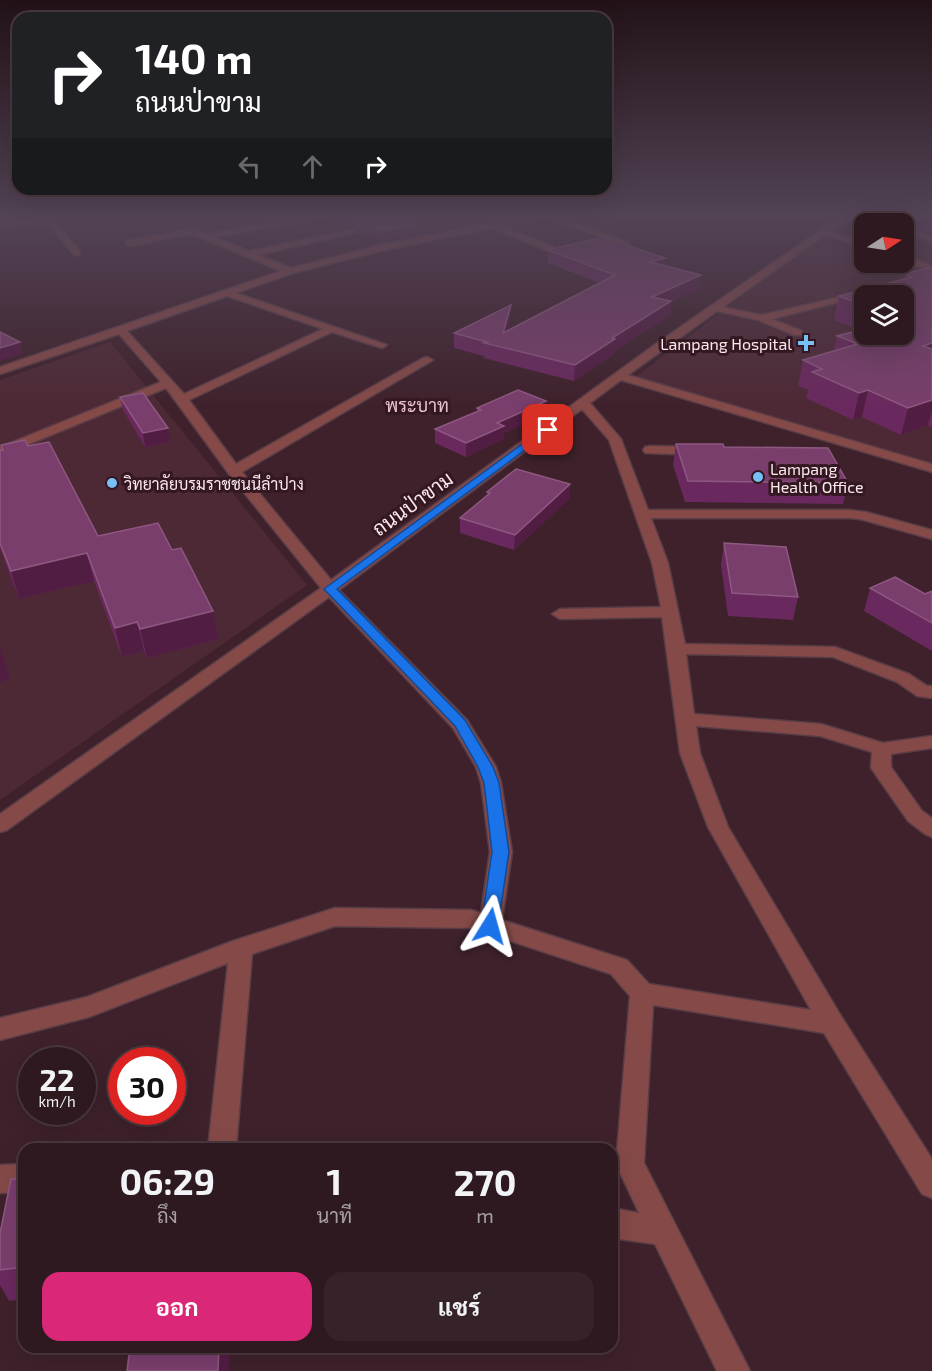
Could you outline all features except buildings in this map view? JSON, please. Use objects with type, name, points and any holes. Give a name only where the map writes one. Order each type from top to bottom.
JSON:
[{"type":"street","points":[[0,371],[122,331],[268,279]]},
{"type":"street","name":"ถนนป่าขาม","points":[[0,825],[757,279]]},
{"type":"street","points":[[228,293],[382,345]]},
{"type":"street","points":[[761,318],[854,297]]},
{"type":"street","points":[[716,308],[761,318],[798,333]]},
{"type":"street","points":[[182,399],[330,329]]},
{"type":"street","points":[[122,331],[182,399],[234,471],[330,589],[460,724],[486,767],[491,783],[501,852],[490,926]]},
{"type":"street","points":[[234,471],[427,360]]},
{"type":"street","points":[[620,376],[932,468]]},
{"type":"street","points":[[0,452],[169,383]]},
{"type":"street","points":[[584,403],[615,439],[660,563],[677,649],[690,753],[718,827],[832,1024],[932,1184]]},
{"type":"street","points":[[825,452],[849,443]]},
{"type":"street","points":[[650,450],[718,451]]},
{"type":"street","points":[[644,514],[849,514],[861,515],[932,535]]},
{"type":"street","points":[[560,614],[670,612]]},
{"type":"street","points":[[677,649],[842,653],[903,678],[917,689],[932,692]]},
{"type":"street","points":[[686,719],[821,730],[883,749],[932,742]]},
{"type":"street","points":[[883,749],[880,759],[881,768],[915,816],[932,828]]},
{"type":"street","points":[[0,1029],[88,1007],[241,948],[335,917],[471,919],[619,967],[642,993],[832,1024]]},
{"type":"street","points":[[223,1143],[241,948]]},
{"type":"street","points":[[642,993],[630,1164],[734,1371]]},
{"type":"street","points":[[0,1179],[18,1178]]},
{"type":"street","points":[[618,1224],[663,1231]]},
{"type":"shaded area","name":"Lampang Hospital","points":[[765,279],[932,279],[932,465],[634,378]]},
{"type":"shaded area","name":"วิทยาลัยบรมราชชนนีลำปาง","points":[[110,342],[307,585],[0,800],[0,380]]},
{"type":"place","name":"Lampang Hospital","points":[[806,343]]},
{"type":"place","name":"Lampang Health Office","points":[[758,477]]},
{"type":"place","name":"วิทยาลัยบรมราชชนนีลำปาง","points":[[112,483]]},
{"type":"district","name":"พระบาท","points":[[417,405]]},
{"type":"route","points":[[490,926],[501,852],[491,783],[486,767],[460,724],[330,589],[548,430]]}]
